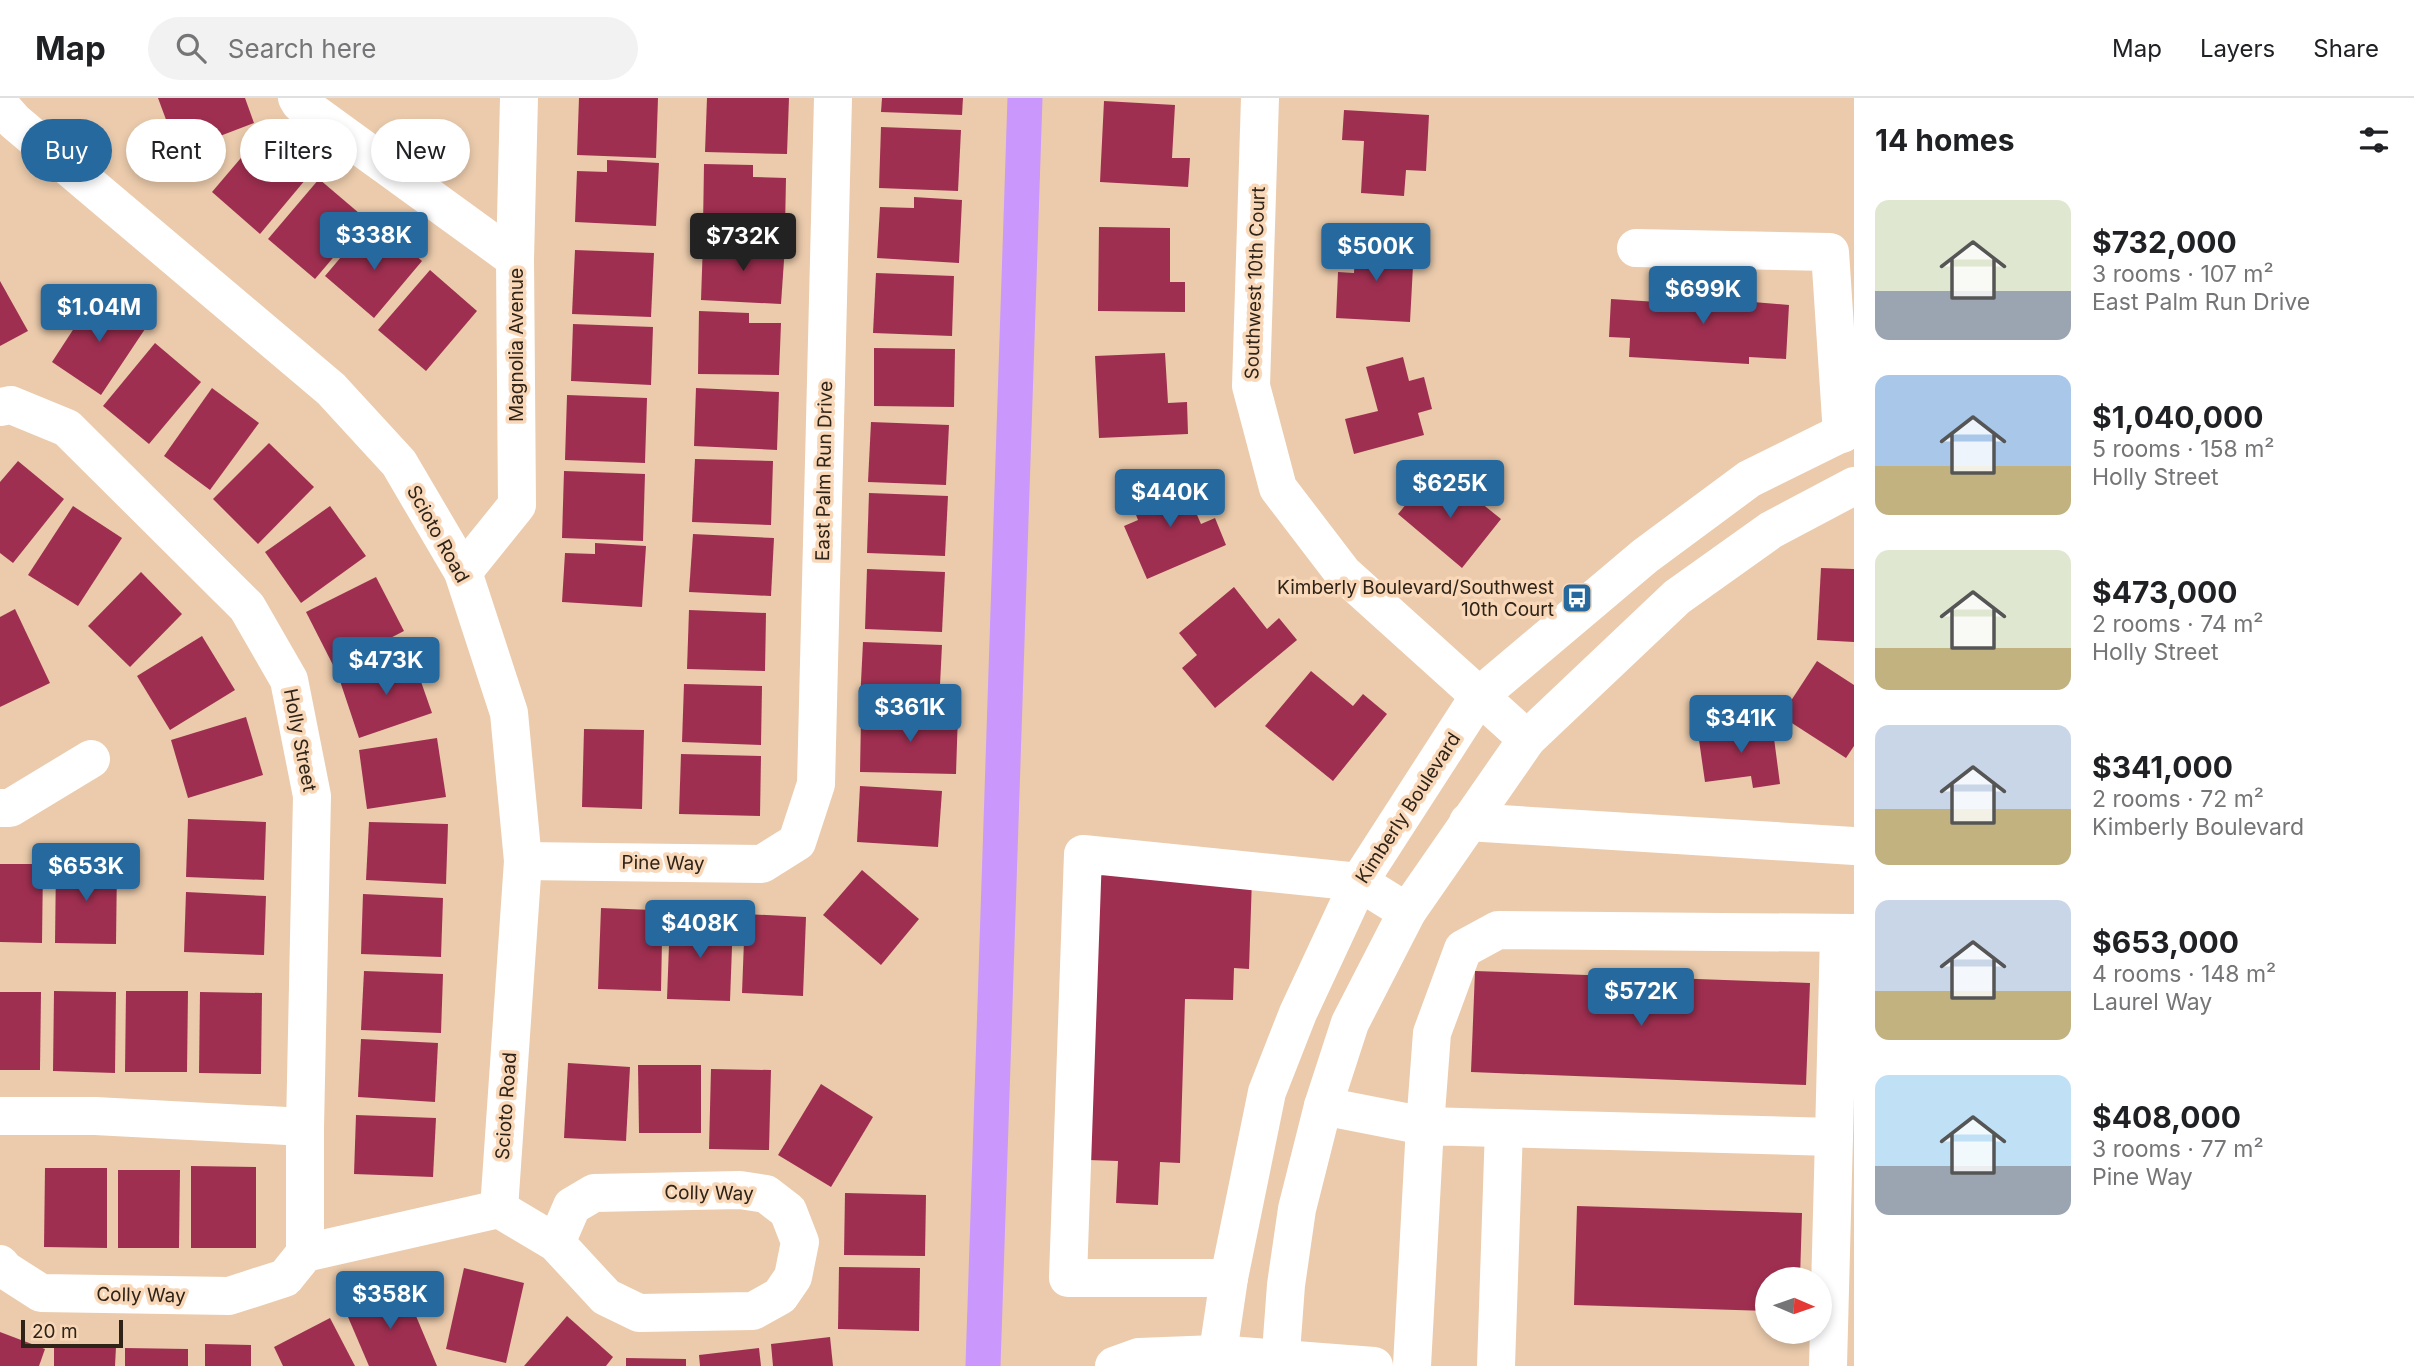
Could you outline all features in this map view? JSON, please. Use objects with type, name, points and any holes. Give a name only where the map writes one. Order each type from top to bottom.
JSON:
[{"type":"street","points":[[297,98],[300,103],[515,258]]},
{"type":"street","name":"Magnolia Avenue","points":[[463,572],[517,505],[515,258],[519,98]]},
{"type":"street","name":"East Palm Run Drive","points":[[797,842],[816,784],[833,98]]},
{"type":"street","name":"Southwest 10th Court","points":[[1260,98],[1251,386],[1278,488],[1343,573],[1527,739]]},
{"type":"street","name":"Scioto Road","points":[[4,109],[331,389],[399,463],[463,572],[509,713],[523,861],[499,1209]]},
{"type":"street","points":[[1636,248],[1830,252],[1848,431]]},
{"type":"street","name":"Holly Street","points":[[0,407],[11,405],[67,428],[247,607],[289,680],[312,796],[305,1253]]},
{"type":"street","name":"Kimberly Boulevard","points":[[1216,1360],[1229,1278],[1267,1092],[1298,1013],[1359,882],[1479,696],[1645,556],[1749,479],[1848,431]]},
{"type":"street","points":[[1280,1363],[1286,1285],[1297,1209],[1323,1105],[1350,1023],[1407,912],[1527,739],[1677,597],[1771,530],[1854,486]]},
{"type":"street","points":[[1672,536],[1702,579]]},
{"type":"street","points":[[0,808],[10,808],[91,760]]},
{"type":"street","points":[[1468,822],[1854,846]]},
{"type":"street","name":"Pine Way","points":[[523,861],[762,864],[797,842]]},
{"type":"street","points":[[1229,1278],[1068,1278],[1083,854],[1359,882],[1407,912]]},
{"type":"street","points":[[1412,1366],[1432,1033],[1463,949],[1498,930],[1847,933],[1834,1137],[1828,1366]]},
{"type":"street","points":[[1323,1105],[1425,1126],[1834,1137]]},
{"type":"street","points":[[0,1116],[95,1116],[305,1127]]},
{"type":"street","points":[[1496,1366],[1504,1128]]},
{"type":"street","name":"Colly Way","points":[[499,1209],[556,1243],[606,1297],[639,1313],[753,1311],[780,1296],[793,1277],[800,1242],[788,1211],[766,1194],[740,1190],[594,1193],[572,1206],[556,1243]]},
{"type":"street","points":[[305,1253],[499,1209]]},
{"type":"street","name":"Colly Way","points":[[0,1264],[41,1293],[229,1296],[285,1278],[305,1253]]},
{"type":"street","points":[[1114,1366],[1139,1357],[1374,1366]]},
{"type":"building","points":[[158,98],[245,98],[253,119],[240,119],[240,128],[226,134],[226,119],[166,119]]},
{"type":"building","points":[[579,98],[658,98],[656,158],[577,155]]},
{"type":"building","points":[[707,98],[789,98],[787,154],[705,152]]},
{"type":"building","points":[[882,98],[963,98],[962,115],[881,112]]},
{"type":"building","points":[[1104,101],[1175,105],[1172,158],[1190,158],[1188,187],[1100,182]]},
{"type":"building","points":[[1344,110],[1429,115],[1426,171],[1406,170],[1404,196],[1361,193],[1364,141],[1342,140]]},
{"type":"building","points":[[881,127],[961,130],[958,191],[879,188]]},
{"type":"building","points":[[240,159],[240,182],[303,182],[260,234],[212,192],[220,182],[226,182],[226,176]]},
{"type":"building","points":[[607,160],[659,163],[656,226],[575,222],[577,171],[607,172]]},
{"type":"building","points":[[704,164],[753,165],[753,177],[786,178],[785,229],[703,227]]},
{"type":"building","points":[[316,182],[323,182],[366,219],[315,279],[268,239]]},
{"type":"building","points":[[914,197],[962,200],[959,263],[877,258],[880,207],[914,208]]},
{"type":"building","points":[[1099,227],[1170,228],[1170,282],[1185,282],[1185,312],[1098,311]]},
{"type":"building","points":[[389,232],[422,261],[374,318],[325,276],[357,238],[373,251]]},
{"type":"building","points":[[1356,236],[1400,238],[1398,265],[1413,266],[1410,322],[1336,318],[1338,272],[1354,273]]},
{"type":"building","points":[[703,242],[785,246],[781,304],[701,300]]},
{"type":"building","points":[[575,250],[654,253],[651,317],[572,314]]},
{"type":"building","points":[[430,270],[477,311],[426,371],[378,330]]},
{"type":"building","points":[[876,273],[954,276],[952,336],[873,333]]},
{"type":"building","points":[[0,281],[28,331],[0,346]]},
{"type":"building","points":[[1674,283],[1753,287],[1753,302],[1789,305],[1786,359],[1749,357],[1749,364],[1629,357],[1630,338],[1609,337],[1611,299],[1673,303]]},
{"type":"building","points":[[97,293],[147,326],[101,395],[52,362]]},
{"type":"building","points":[[699,311],[749,313],[749,323],[781,323],[779,375],[698,374]]},
{"type":"building","points":[[573,324],[653,327],[651,385],[571,381]]},
{"type":"building","points":[[155,343],[201,382],[149,444],[103,406]]},
{"type":"building","points":[[874,348],[955,349],[954,407],[874,406]]},
{"type":"building","points":[[1165,353],[1168,403],[1187,402],[1188,434],[1099,438],[1095,356]]},
{"type":"building","points":[[1403,357],[1409,381],[1424,377],[1432,409],[1418,413],[1424,435],[1354,454],[1345,419],[1378,411],[1366,367]]},
{"type":"building","points":[[212,388],[259,423],[210,490],[164,456]]},
{"type":"building","points":[[696,388],[779,392],[777,450],[694,446]]},
{"type":"building","points":[[567,395],[647,398],[645,463],[565,460]]},
{"type":"building","points":[[871,422],[949,425],[946,485],[868,482]]},
{"type":"building","points":[[269,443],[314,487],[258,544],[213,499]]},
{"type":"building","points":[[695,459],[773,461],[771,525],[692,522]]},
{"type":"building","points":[[18,461],[64,499],[13,563],[0,553],[0,482]]},
{"type":"building","points":[[564,471],[645,474],[643,541],[562,538]]},
{"type":"building","points":[[1180,476],[1201,524],[1215,518],[1226,545],[1147,579],[1124,526],[1138,520],[1129,497]]},
{"type":"building","points":[[1427,479],[1445,494],[1455,482],[1501,519],[1462,568],[1398,514]]},
{"type":"building","points":[[869,493],[948,496],[945,556],[867,553]]},
{"type":"building","points":[[73,506],[122,538],[78,606],[28,575]]},
{"type":"building","points":[[330,506],[366,556],[301,603],[265,552]]},
{"type":"building","points":[[693,534],[774,538],[771,596],[689,592]]},
{"type":"building","points":[[595,543],[646,546],[642,607],[562,602],[565,553],[595,554]]},
{"type":"building","points":[[1821,568],[1854,569],[1854,642],[1817,640]]},
{"type":"building","points":[[867,569],[945,572],[942,632],[865,629]]},
{"type":"building","points":[[141,572],[182,614],[130,667],[88,626]]},
{"type":"building","points":[[376,577],[404,631],[334,667],[306,612]]},
{"type":"building","points":[[1234,587],[1267,629],[1279,618],[1297,640],[1215,708],[1182,668],[1197,655],[1179,633]]},
{"type":"building","points":[[15,609],[50,683],[0,707],[0,617]]},
{"type":"building","points":[[689,610],[766,613],[765,671],[687,669]]},
{"type":"building","points":[[202,636],[235,690],[170,730],[137,676]]},
{"type":"building","points":[[863,642],[942,645],[939,705],[860,702]]},
{"type":"building","points":[[412,656],[432,713],[359,738],[340,681]]},
{"type":"building","points":[[1817,661],[1854,685],[1854,746],[1846,758],[1781,716]]},
{"type":"building","points":[[1311,671],[1353,706],[1363,694],[1387,714],[1333,781],[1265,726]]},
{"type":"building","points":[[684,684],[762,686],[761,745],[682,742]]},
{"type":"building","points":[[893,711],[958,713],[956,774],[860,772],[861,719],[893,720]]},
{"type":"building","points":[[246,717],[263,775],[188,798],[171,740]]},
{"type":"building","points":[[1772,723],[1780,784],[1753,788],[1751,776],[1705,782],[1698,733]]},
{"type":"building","points":[[584,729],[644,730],[642,809],[582,807]]},
{"type":"building","points":[[437,738],[446,797],[367,809],[359,750]]},
{"type":"building","points":[[681,754],[761,756],[760,816],[679,814]]},
{"type":"building","points":[[860,786],[942,791],[938,847],[857,842]]},
{"type":"building","points":[[188,819],[266,822],[264,880],[186,877]]},
{"type":"building","points":[[369,822],[448,824],[446,884],[366,880]]},
{"type":"building","points":[[56,863],[117,864],[116,944],[55,943]]},
{"type":"building","points":[[0,864],[43,864],[42,943],[0,942]]},
{"type":"building","points":[[862,870],[919,919],[881,965],[823,915]]},
{"type":"building","points":[[1097,873],[1252,878],[1249,969],[1234,968],[1233,1000],[1185,999],[1180,1163],[1160,1162],[1158,1205],[1116,1203],[1118,1161],[1088,1160]]},
{"type":"building","points":[[186,892],[266,896],[264,955],[184,952]]},
{"type":"building","points":[[363,894],[443,898],[441,957],[361,954]]},
{"type":"building","points":[[601,908],[653,910],[652,940],[662,940],[661,991],[598,989]]},
{"type":"building","points":[[745,914],[806,917],[803,996],[742,993]]},
{"type":"building","points":[[670,918],[733,920],[730,1001],[667,999]]},
{"type":"building","points":[[364,971],[443,974],[441,1033],[361,1030]]},
{"type":"building","points":[[1475,971],[1810,983],[1806,1085],[1471,1072]]},
{"type":"building","points":[[54,991],[116,992],[115,1073],[53,1071]]},
{"type":"building","points":[[126,991],[188,991],[187,1072],[125,1072]]},
{"type":"building","points":[[0,992],[41,992],[40,1070],[0,1070]]},
{"type":"building","points":[[200,992],[262,993],[261,1074],[199,1073]]},
{"type":"building","points":[[361,1039],[438,1043],[435,1102],[358,1097]]},
{"type":"building","points":[[568,1063],[630,1067],[626,1141],[564,1138]]},
{"type":"building","points":[[638,1065],[701,1065],[701,1133],[639,1133]]},
{"type":"building","points":[[711,1069],[771,1070],[769,1150],[709,1149]]},
{"type":"building","points":[[821,1084],[873,1117],[831,1187],[778,1155]]},
{"type":"building","points":[[356,1115],[436,1118],[433,1177],[354,1174]]},
{"type":"building","points":[[191,1166],[256,1167],[256,1248],[191,1248]]},
{"type":"building","points":[[45,1168],[107,1168],[107,1248],[44,1247]]},
{"type":"building","points":[[118,1170],[180,1170],[179,1248],[118,1248]]},
{"type":"building","points":[[845,1193],[926,1195],[925,1256],[844,1255]]},
{"type":"building","points":[[1577,1206],[1802,1213],[1800,1267],[1755,1267],[1755,1311],[1574,1305]]},
{"type":"building","points":[[839,1267],[920,1268],[919,1331],[838,1329]]},
{"type":"building","points":[[464,1268],[524,1283],[506,1363],[446,1349]]},
{"type":"building","points":[[403,1285],[437,1366],[369,1366],[345,1310]]},
{"type":"building","points":[[567,1316],[613,1357],[606,1366],[524,1366]]},
{"type":"building","points":[[330,1318],[355,1366],[283,1366],[274,1347]]},
{"type":"building","points":[[0,1332],[45,1349],[39,1366],[0,1366]]},
{"type":"building","points":[[830,1337],[833,1366],[773,1366],[771,1344]]},
{"type":"building","points":[[205,1344],[251,1345],[251,1366],[205,1366]]},
{"type":"building","points":[[54,1347],[116,1347],[115,1366],[54,1366]]},
{"type":"building","points":[[125,1348],[188,1349],[188,1366],[125,1366]]},
{"type":"building","points":[[759,1348],[761,1366],[700,1366],[699,1355]]},
{"type":"building","points":[[626,1358],[686,1359],[686,1366],[626,1366]]},
{"type":"waterway","points":[[983,1366],[1025,98]]},
{"type":"place","name":"Kimberly Boulevard/Southwest 10th Court","points":[[1577,598]]}]
